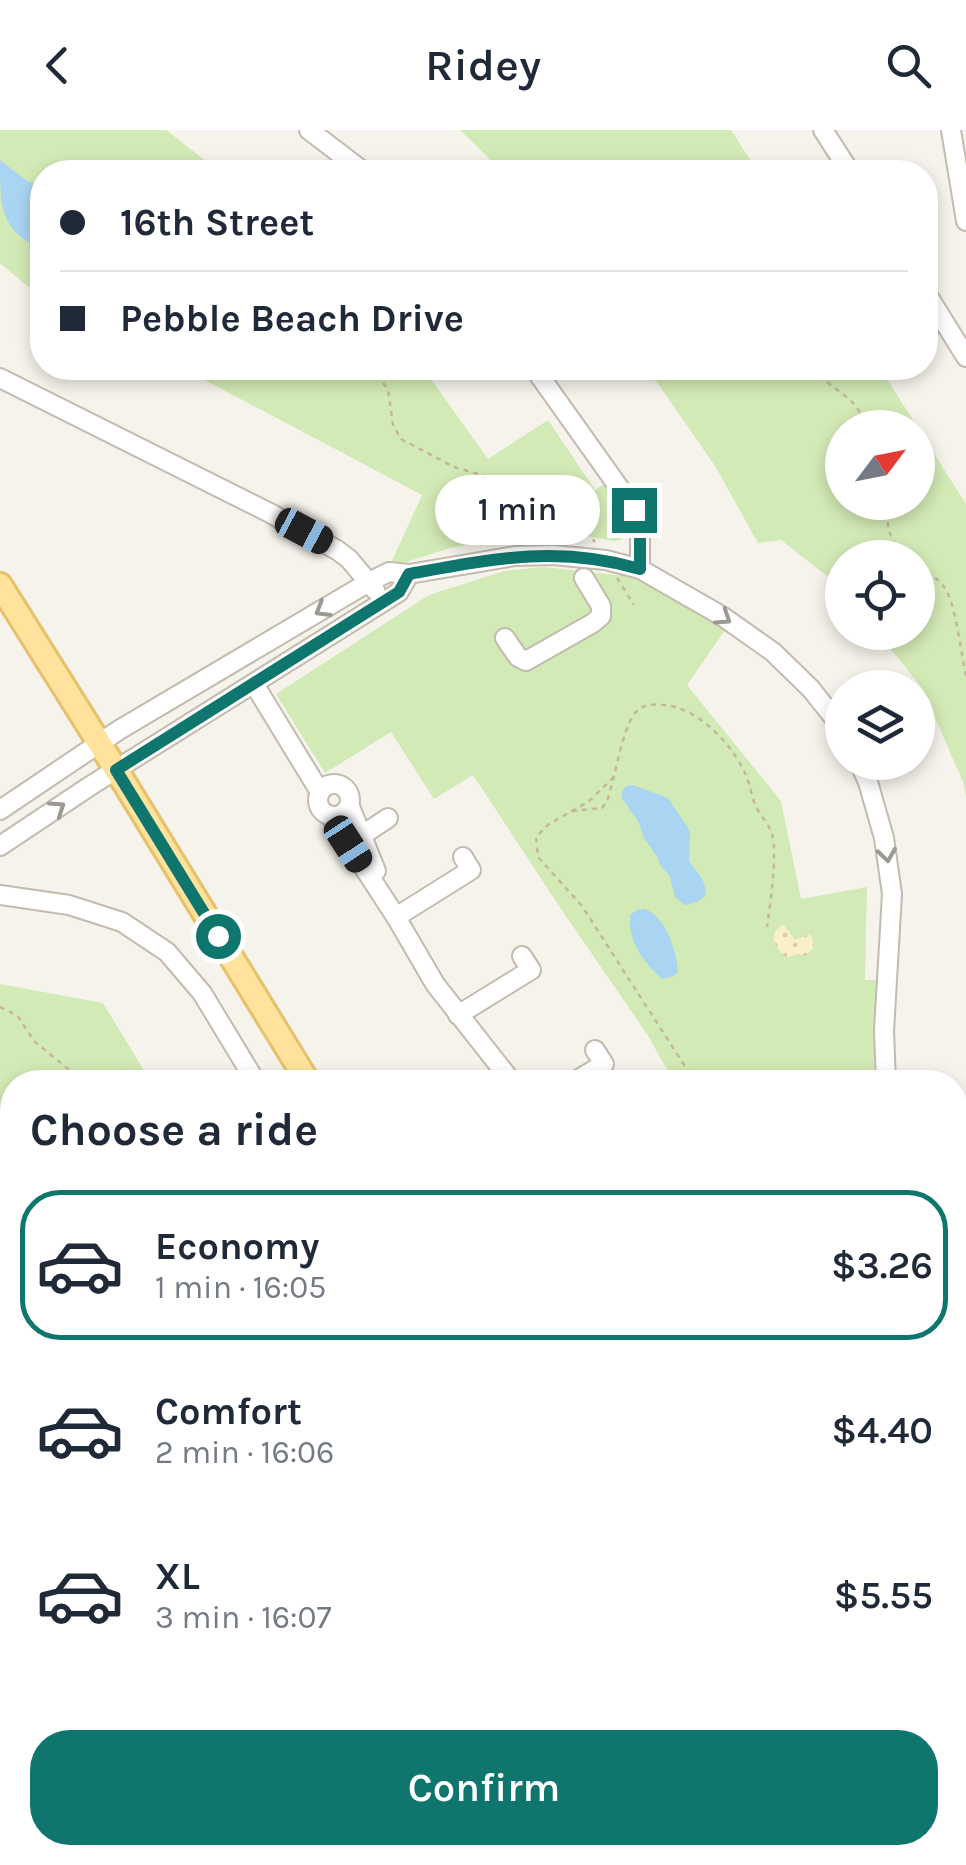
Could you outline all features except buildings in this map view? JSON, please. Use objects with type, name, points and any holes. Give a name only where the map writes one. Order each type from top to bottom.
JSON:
[{"type":"main road","points":[[0,585],[301,1070]]},
{"type":"street","points":[[309,130],[348,160]]},
{"type":"street","points":[[823,130],[842,160]]},
{"type":"street","points":[[951,130],[966,221]]},
{"type":"street","points":[[938,304],[956,323],[966,356]]},
{"type":"street","points":[[0,378],[337,550],[384,602]]},
{"type":"street","points":[[542,380],[634,510],[640,530],[640,569]]},
{"type":"street","points":[[0,810],[100,742],[389,572],[409,574],[516,556],[606,560],[640,569],[722,616],[772,652],[825,710]]},
{"type":"street","points":[[0,846],[384,602],[399,592],[409,574]]},
{"type":"street","points":[[505,638],[526,662],[593,623],[601,616],[601,606],[584,578]]},
{"type":"street","points":[[254,684],[320,792],[319,807],[354,840],[435,984],[502,1070]]},
{"type":"street","points":[[867,780],[884,838],[892,894],[886,1070]]},
{"type":"street","points":[[320,792],[334,784],[344,787],[350,796],[354,840]]},
{"type":"street","points":[[331,816],[342,815],[350,807]]},
{"type":"street","points":[[354,840],[388,818]]},
{"type":"street","points":[[396,917],[471,870],[464,857]]},
{"type":"street","points":[[0,896],[69,905],[122,922],[167,952],[202,993],[249,1070]]},
{"type":"street","points":[[458,1016],[531,970],[522,956]]},
{"type":"street","points":[[594,1070],[604,1064],[595,1050]]},
{"type":"path","points":[[380,380],[388,389],[394,424],[401,439],[454,467],[494,479],[564,522],[582,526],[634,606]]},
{"type":"path","points":[[823,380],[858,410]]},
{"type":"path","points":[[935,578],[947,590],[952,603],[966,676]]},
{"type":"path","points":[[572,811],[602,808],[607,801],[636,711],[647,705],[684,710],[716,733],[731,750],[773,836],[767,927]]},
{"type":"path","points":[[615,776],[588,802],[549,824],[536,837],[538,857],[582,906],[687,1070]]},
{"type":"path","points":[[0,1007],[17,1015],[34,1041],[69,1070]]},
{"type":"green space","points":[[0,130],[166,130],[205,160],[30,160],[30,287],[0,263]]},
{"type":"green space","points":[[460,130],[731,130],[750,160],[491,160]]},
{"type":"green space","points":[[205,380],[432,380],[488,459],[548,420],[595,490],[604,484],[628,518],[627,534],[614,541],[586,536],[522,535],[391,563],[422,495]]},
{"type":"green space","points":[[655,380],[888,380],[907,410],[825,410],[825,520],[935,520],[935,455],[966,504],[966,797],[935,718],[935,670],[908,670],[892,650],[935,650],[935,540],[825,540],[825,575],[781,540],[758,543],[715,466]]},
{"type":"green space","points":[[544,567],[625,576],[670,593],[725,630],[687,685],[781,801],[801,899],[867,887],[865,980],[877,980],[875,1070],[667,1070],[473,775],[434,799],[391,732],[325,773],[276,694],[429,595],[504,571]]},
{"type":"green space","points":[[0,984],[103,1003],[144,1070],[0,1070]]},
{"type":"sand","points":[[784,925],[795,940],[810,934],[814,944],[806,956],[786,958],[779,949],[774,936]]},
{"type":"water","points":[[0,160],[30,182],[30,243],[10,225],[1,191]]},
{"type":"water","points":[[626,786],[668,798],[690,831],[689,861],[706,889],[705,896],[697,902],[685,905],[675,897],[670,877],[622,798]]},
{"type":"water","points":[[645,909],[659,919],[669,935],[678,972],[673,976],[662,979],[634,942],[630,915]]},
{"type":"route","points":[[218,936],[116,770],[399,592],[409,574],[516,556],[552,555],[606,560],[640,569],[640,530],[634,510]]}]
